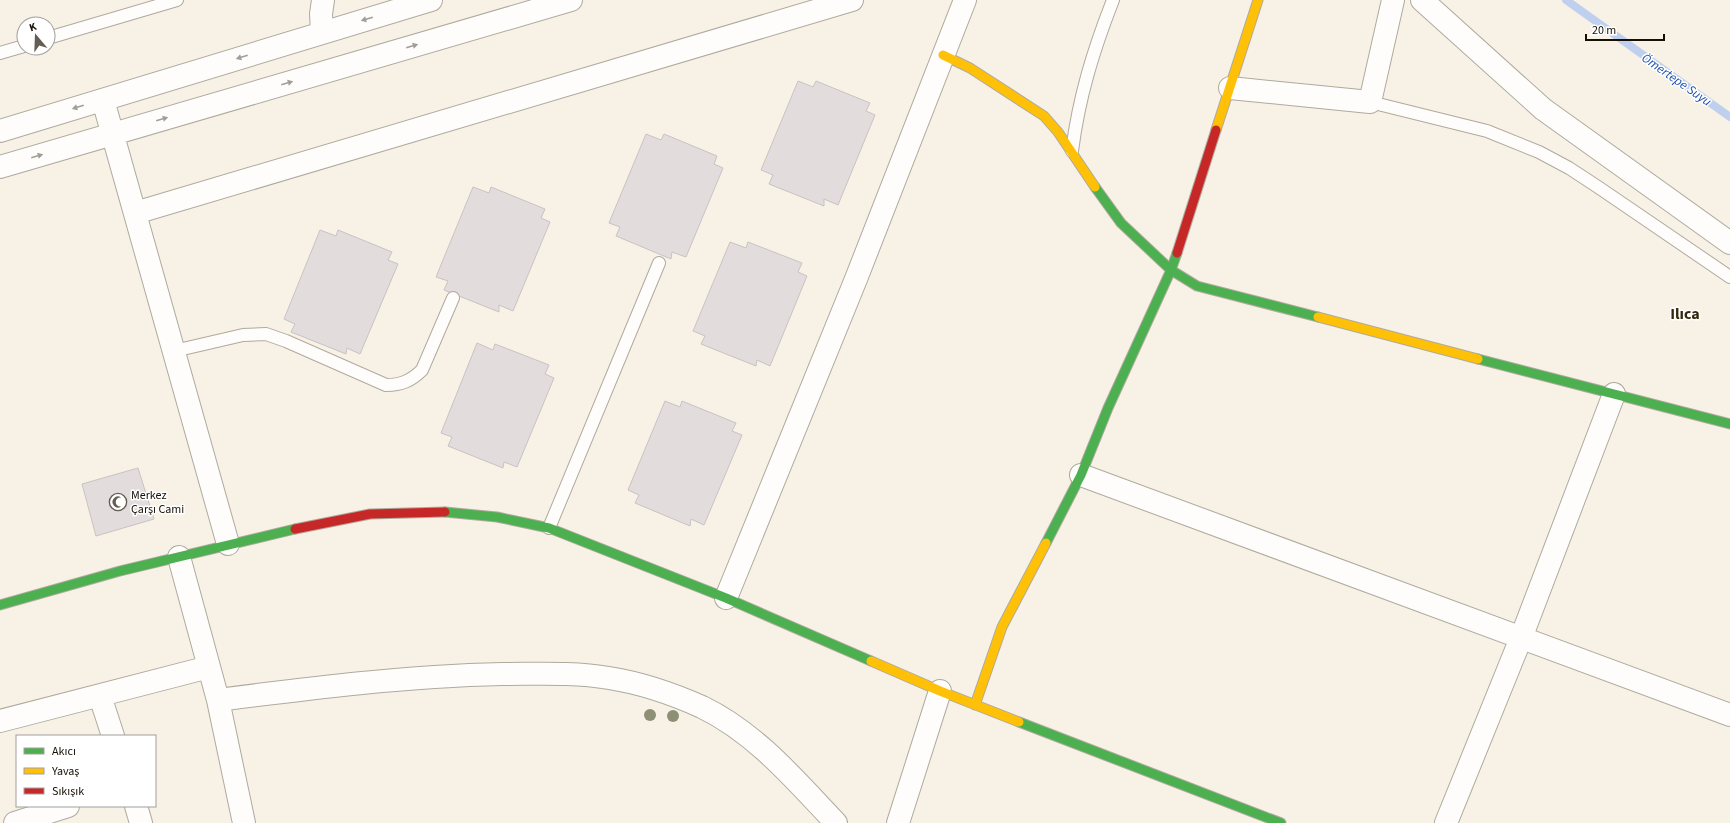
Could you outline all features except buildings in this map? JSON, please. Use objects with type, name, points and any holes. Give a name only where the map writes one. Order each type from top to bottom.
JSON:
[{"type":"street","points":[[322,32],[321,14],[323,0]]},
{"type":"street","points":[[0,131],[431,0]]},
{"type":"street","points":[[0,167],[571,0]]},
{"type":"street","points":[[135,214],[852,0]]},
{"type":"street","points":[[726,598],[856,279],[965,0]]},
{"type":"street","points":[[975,705],[1002,627],[1081,475],[1108,408],[1171,270],[1258,0]]},
{"type":"street","points":[[1230,88],[1370,102],[1393,0]]},
{"type":"street","points":[[1422,0],[1543,109],[1730,243]]},
{"type":"street","points":[[943,55],[970,68],[1044,116],[1072,151],[1102,198],[1121,223],[1171,270],[1197,286],[1730,424]]},
{"type":"street","points":[[103,100],[228,544]]},
{"type":"street","points":[[1446,823],[1520,638],[1614,394]]},
{"type":"street","points":[[1081,475],[1730,715]]},
{"type":"street","points":[[0,605],[120,571],[293,528],[370,514],[439,512],[496,517],[549,528],[726,598],[940,691],[1281,823]]},
{"type":"street","points":[[180,556],[218,700],[244,823]]},
{"type":"street","points":[[0,721],[209,667]]},
{"type":"street","points":[[218,700],[371,681],[462,675],[551,673],[609,678],[651,687],[703,708],[740,731],[781,766],[836,823]]},
{"type":"street","points":[[898,823],[940,691]]},
{"type":"street","points":[[100,696],[113,735]]},
{"type":"street","points":[[15,823],[65,807]]},
{"type":"street","points":[[136,807],[141,823]]},
{"type":"lane","points":[[56,36],[177,0]]},
{"type":"lane","points":[[1072,151],[1083,86],[1092,56],[1113,0]]},
{"type":"lane","points":[[0,53],[16,48]]},
{"type":"lane","points":[[1370,102],[1487,131],[1539,152],[1598,186],[1730,277]]},
{"type":"lane","points":[[549,528],[659,263]]},
{"type":"lane","points":[[174,351],[242,335],[266,334],[286,340],[386,385],[396,385],[414,378],[422,370],[453,298]]},
{"type":"waterway","name":"Ömertepe Suyu","points":[[1566,0],[1730,117]]},
{"type":"traffic: fast","points":[[1095,187],[1121,223],[1171,270],[1197,286],[1318,317]]},
{"type":"traffic: fast","points":[[1046,543],[1081,475],[1108,408],[1171,270],[1177,253]]},
{"type":"traffic: fast","points":[[1478,359],[1730,424]]},
{"type":"traffic: fast","points":[[445,512],[497,517],[549,528],[726,598],[871,661]]},
{"type":"traffic: fast","points":[[0,605],[120,571],[295,529]]},
{"type":"traffic: fast","points":[[1019,722],[1281,823]]},
{"type":"traffic: slow","points":[[1216,130],[1258,0]]},
{"type":"traffic: slow","points":[[943,55],[970,68],[1044,116],[1058,132],[1095,187]]},
{"type":"traffic: slow","points":[[1318,317],[1478,359]]},
{"type":"traffic: slow","points":[[975,705],[1002,627],[1046,543]]},
{"type":"traffic: slow","points":[[871,661],[940,691],[1019,722]]},
{"type":"traffic: jam","points":[[1177,253],[1216,130]]},
{"type":"traffic: jam","points":[[295,529],[370,514],[445,512]]},
{"type":"place","name":"Merkez Çarşı Cami","points":[[118,502]]},
{"type":"district","name":"Ilıca","points":[[1685,313]]}]
